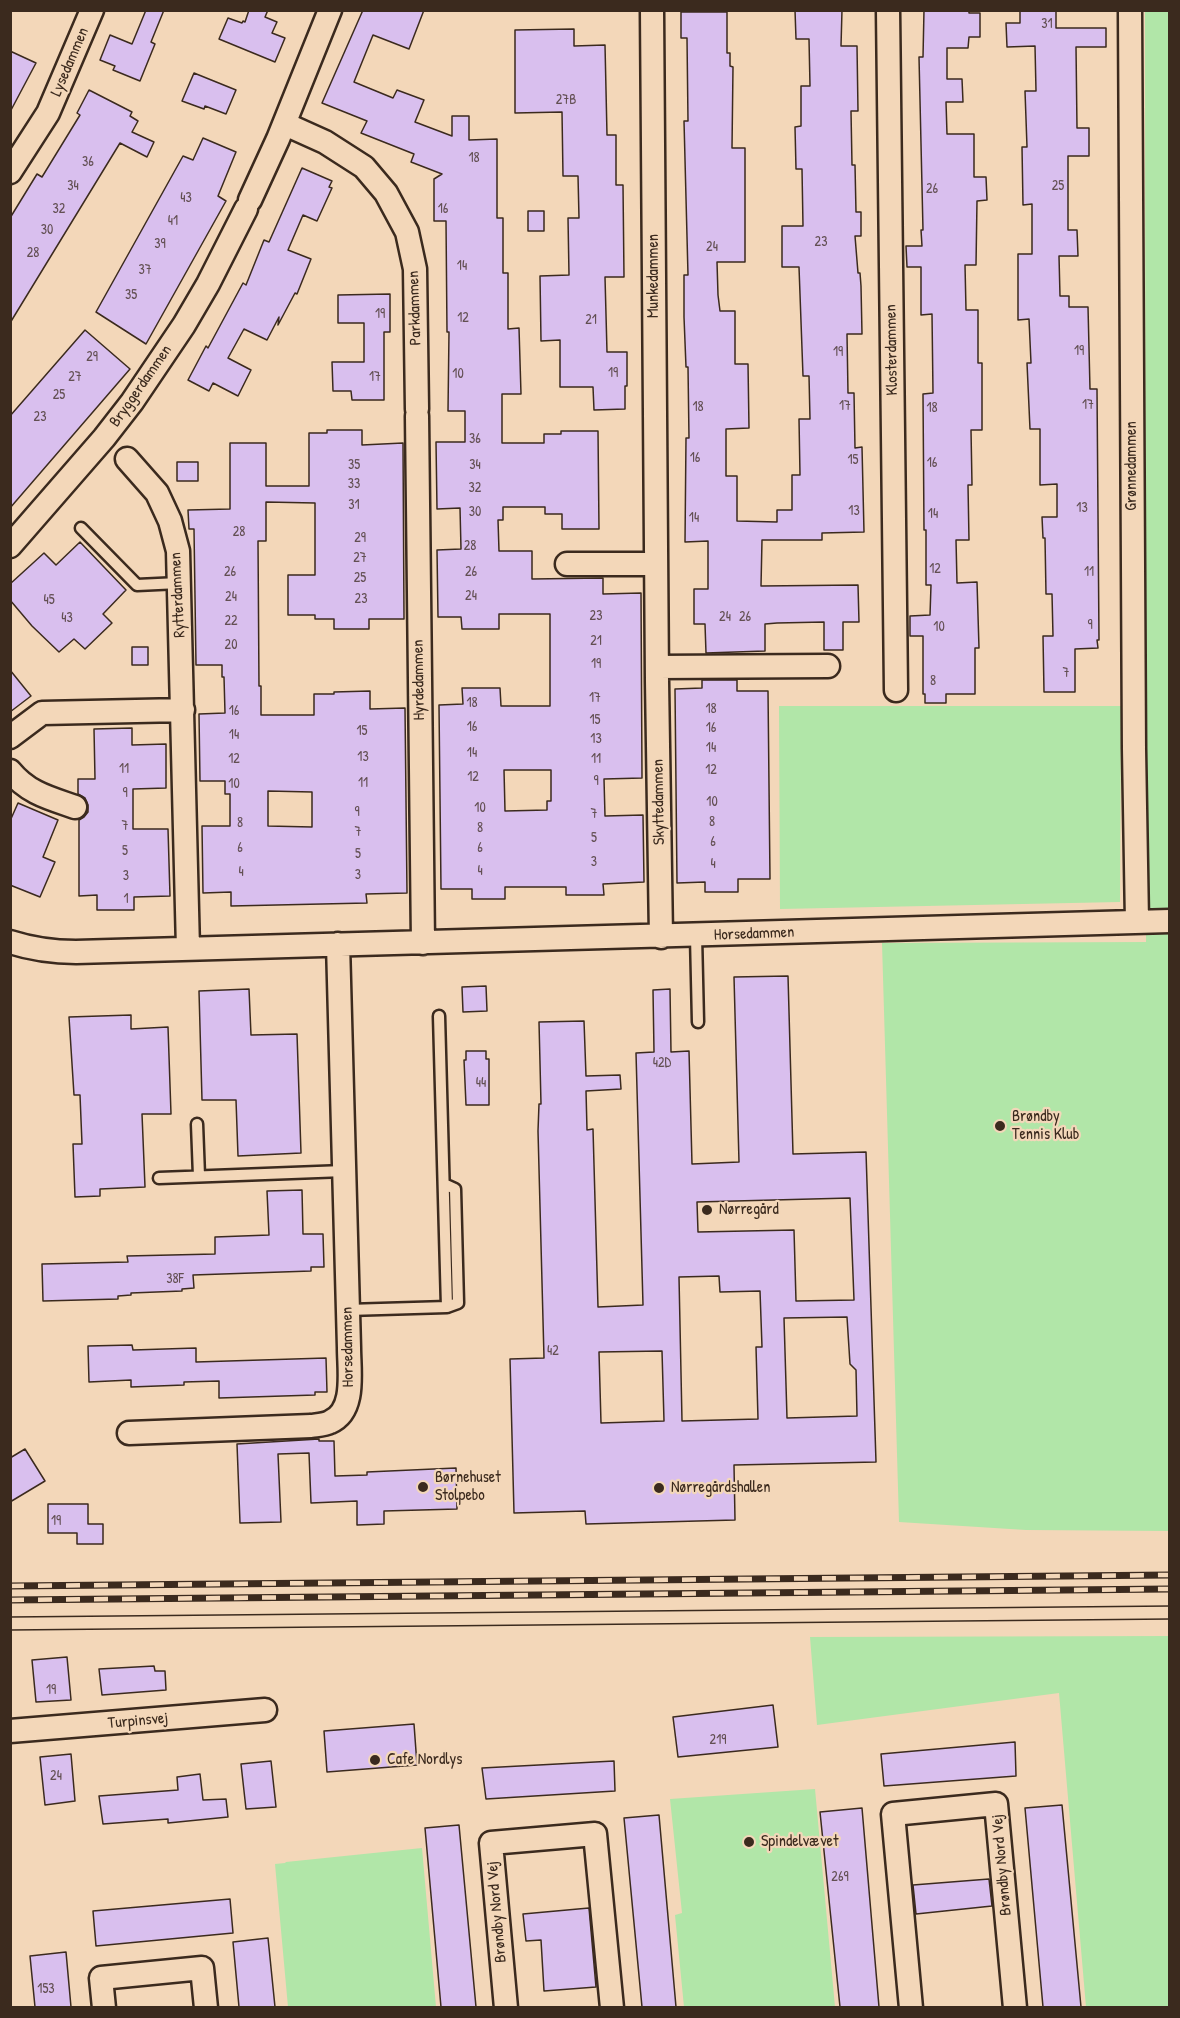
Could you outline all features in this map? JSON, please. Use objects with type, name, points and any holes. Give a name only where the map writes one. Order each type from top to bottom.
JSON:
[{"type":"street","name":"Lysedammen","points":[[10,172],[48,113],[92,10]]},
{"type":"street","points":[[285,124],[330,10]]},
{"type":"street","name":"Munkedammen","points":[[652,10],[656,553]]},
{"type":"street","name":"Klosterdammen","points":[[888,10],[896,690]]},
{"type":"street","name":"Grønnedammen","points":[[1130,10],[1137,922]]},
{"type":"street","name":"Bryggerdammen","points":[[10,546],[104,438],[132,402],[184,325],[208,284],[285,124]]},
{"type":"street","name":"Parkdammen","points":[[285,124],[326,142],[364,167],[386,193],[406,232],[415,269],[417,413]]},
{"type":"street","name":"Hyrdedammen","points":[[417,413],[423,943]]},
{"type":"street","name":"Rytterdammen","points":[[127,459],[157,493],[170,521],[178,551],[188,949]]},
{"type":"street","points":[[567,564],[656,553]]},
{"type":"street","name":"Skyttedammen","points":[[656,553],[661,937]]},
{"type":"street","points":[[657,668],[828,666]]},
{"type":"street","points":[[10,736],[42,713],[183,710]]},
{"type":"street","points":[[10,771],[20,783],[37,793],[75,807]]},
{"type":"street","name":"Horsedammen","points":[[10,942],[27,948],[60,952],[1170,921]]},
{"type":"street","name":"Horsedammen","points":[[129,1433],[311,1426],[330,1422],[343,1412],[349,1395],[338,944]]},
{"type":"street","name":"Turpinsvej","points":[[10,1731],[265,1710]]},
{"type":"street","name":"Brøndby Nord Vej","points":[[911,2007],[893,1814],[996,1804],[1015,2007]]},
{"type":"street","name":"Brøndby Nord Vej","points":[[506,2007],[491,1843],[595,1834],[612,2007]]},
{"type":"street","points":[[104,2007],[101,1978],[202,1968],[206,2007]]},
{"type":"lane","points":[[81,528],[137,585],[179,584]]},
{"type":"lane","points":[[696,936],[698,1022]]},
{"type":"lane","points":[[348,1310],[447,1307],[439,1016]]},
{"type":"lane","points":[[197,1124],[199,1176]]},
{"type":"lane","points":[[159,1178],[344,1171]]},
{"type":"green space","name":"Brøndby Tennis Klub","points":[[1145,11],[1169,11],[1169,1531],[1026,1530],[899,1522],[882,943],[1146,942]]},
{"type":"green space","points":[[779,706],[1121,706],[1120,902],[780,909]]},
{"type":"green space","points":[[1169,1636],[1169,2007],[1086,2007],[1059,1693],[817,1725],[810,1637]]},
{"type":"green space","points":[[815,1789],[835,2007],[684,2007],[675,1915],[682,1913],[670,1799]]},
{"type":"green space","points":[[422,1848],[436,2007],[288,2007],[275,1864]]},
{"type":"building","points":[[146,10],[164,10],[151,42],[155,44],[140,81],[113,70],[115,66],[100,60],[110,35],[132,44]]},
{"type":"building","points":[[249,10],[268,10],[265,17],[277,22],[272,33],[285,38],[275,62],[219,39],[228,18],[245,22]]},
{"type":"building","points":[[363,10],[424,10],[409,49],[373,35],[354,82],[393,98],[397,90],[424,100],[415,122],[452,136],[452,116],[469,116],[469,140],[497,139],[497,218],[503,218],[503,273],[508,273],[508,329],[519,328],[521,394],[502,394],[502,443],[544,443],[544,434],[561,434],[561,431],[598,431],[599,529],[562,529],[562,514],[545,514],[545,507],[503,507],[503,520],[498,520],[499,551],[532,551],[532,579],[603,578],[603,594],[641,593],[642,778],[604,779],[605,816],[643,815],[644,882],[603,884],[604,895],[566,895],[566,887],[505,887],[505,899],[472,899],[472,889],[441,889],[439,705],[463,704],[462,688],[500,688],[501,706],[550,706],[550,614],[499,614],[499,629],[462,629],[461,617],[438,617],[437,550],[461,549],[460,508],[437,509],[436,442],[465,442],[465,411],[448,411],[449,332],[447,332],[446,221],[434,221],[434,179],[442,174],[411,162],[414,154],[361,133],[367,121],[322,103]],"holes":[[[504,770],[551,770],[551,801],[547,801],[547,810],[505,811]]]},
{"type":"building","points":[[795,10],[842,10],[841,46],[857,46],[858,111],[851,111],[856,212],[861,212],[861,236],[855,236],[861,286],[862,334],[847,334],[848,393],[854,393],[855,448],[862,447],[864,532],[822,533],[822,540],[762,540],[761,586],[858,585],[859,622],[843,622],[843,650],[824,650],[824,622],[777,623],[765,624],[765,651],[706,653],[705,624],[694,624],[694,589],[708,589],[708,541],[685,542],[686,438],[689,438],[688,367],[686,367],[684,317],[684,275],[688,275],[684,121],[688,121],[687,38],[681,38],[681,12],[727,12],[727,53],[730,53],[730,66],[733,67],[732,148],[745,148],[745,262],[717,262],[718,295],[720,311],[735,311],[735,364],[748,364],[749,428],[726,429],[726,476],[737,476],[737,521],[777,522],[777,510],[792,510],[792,475],[800,475],[799,419],[810,419],[809,376],[803,376],[799,267],[782,267],[782,226],[803,226],[802,169],[796,169],[795,127],[801,126],[801,86],[810,86],[809,39],[796,39]]},
{"type":"building","points":[[924,10],[969,10],[969,13],[980,13],[980,37],[969,37],[968,48],[947,48],[947,79],[962,79],[963,102],[946,102],[947,134],[974,134],[974,177],[986,177],[987,200],[977,201],[976,265],[965,265],[966,310],[978,310],[978,363],[982,363],[982,430],[971,430],[972,485],[968,485],[969,540],[956,540],[957,583],[977,582],[979,648],[975,648],[975,694],[946,694],[946,703],[925,703],[923,636],[910,636],[910,616],[930,615],[931,585],[926,585],[923,394],[933,393],[932,314],[921,315],[921,267],[907,267],[906,246],[922,246],[919,57],[923,57]]},
{"type":"building","points":[[1020,10],[1056,10],[1056,28],[1106,28],[1106,47],[1076,47],[1077,128],[1089,128],[1089,156],[1068,156],[1068,230],[1077,230],[1078,256],[1059,256],[1060,296],[1069,296],[1069,307],[1088,307],[1090,389],[1097,389],[1099,640],[1097,640],[1098,648],[1075,649],[1075,692],[1044,692],[1043,636],[1053,636],[1052,594],[1046,594],[1045,538],[1043,538],[1042,517],[1057,517],[1057,484],[1040,485],[1040,429],[1030,429],[1027,363],[1031,363],[1029,319],[1018,320],[1018,254],[1032,254],[1032,204],[1023,205],[1022,147],[1027,147],[1025,91],[1036,91],[1035,46],[1007,47],[1006,23],[1020,23]]},
{"type":"building","points":[[574,29],[574,46],[605,45],[607,135],[616,135],[616,185],[623,185],[624,277],[605,277],[607,352],[627,352],[625,409],[594,410],[593,387],[560,387],[560,340],[541,341],[540,276],[569,275],[568,218],[579,218],[578,176],[563,176],[562,112],[515,113],[515,30]]},
{"type":"building","points":[[10,51],[36,63],[10,112]]},
{"type":"building","points":[[194,73],[236,90],[226,114],[182,101]]},
{"type":"building","points":[[89,90],[132,112],[130,116],[138,121],[132,132],[154,142],[147,157],[120,143],[10,323],[10,218],[37,174],[42,177],[80,115],[77,113]]},
{"type":"building","points":[[203,138],[236,152],[218,196],[226,201],[146,344],[96,312],[183,156],[193,160]]},
{"type":"building","points":[[302,168],[332,181],[329,187],[332,188],[317,221],[303,215],[288,250],[311,259],[297,294],[295,293],[278,325],[279,317],[267,340],[244,329],[228,358],[251,370],[238,396],[213,383],[209,391],[188,380],[243,283],[246,285],[264,240],[269,242]]},
{"type":"building","points":[[528,211],[544,211],[544,231],[528,231]]},
{"type":"building","points":[[390,294],[390,332],[384,332],[384,400],[352,400],[351,391],[333,391],[332,362],[364,362],[364,323],[338,323],[338,295]]},
{"type":"building","points":[[85,330],[130,369],[10,508],[10,416]]},
{"type":"building","points":[[327,430],[362,430],[362,445],[403,443],[404,619],[369,619],[369,629],[334,629],[334,619],[315,619],[315,615],[288,615],[288,575],[315,575],[315,503],[266,502],[266,541],[258,541],[261,715],[314,715],[314,694],[334,694],[334,692],[370,691],[370,709],[405,708],[407,893],[366,894],[367,903],[231,906],[231,892],[203,893],[202,826],[230,826],[230,794],[225,794],[225,781],[200,781],[199,714],[225,713],[224,677],[222,677],[222,665],[196,665],[194,529],[189,529],[188,510],[230,509],[230,443],[266,443],[266,486],[309,486],[309,433],[327,433]],"holes":[[[268,791],[312,792],[312,827],[268,826]]]},
{"type":"building","points":[[177,462],[198,462],[198,481],[177,481]]},
{"type":"building","points":[[80,542],[126,590],[103,614],[112,623],[85,649],[74,639],[59,652],[32,626],[10,600],[10,584],[44,553],[56,565]]},
{"type":"building","points":[[132,647],[148,647],[148,665],[132,665]]},
{"type":"building","points":[[10,670],[31,696],[10,712]]},
{"type":"building","points":[[702,680],[737,680],[737,691],[768,691],[770,879],[738,879],[738,892],[705,892],[705,882],[677,883],[675,689],[702,688]]},
{"type":"building","points":[[132,728],[132,745],[166,744],[166,788],[133,789],[133,829],[168,829],[170,896],[134,897],[134,910],[97,910],[97,895],[79,896],[79,820],[88,812],[88,805],[85,798],[78,794],[78,779],[95,779],[94,729]]},
{"type":"building","points":[[18,803],[58,820],[43,857],[55,862],[40,897],[10,885],[10,821]]},
{"type":"building","points":[[788,976],[793,1154],[866,1152],[876,1462],[734,1465],[735,1520],[586,1524],[585,1511],[514,1513],[510,1359],[544,1358],[538,1131],[539,1104],[541,1104],[539,1022],[584,1021],[586,1076],[620,1075],[621,1089],[586,1091],[587,1130],[593,1129],[598,1307],[643,1305],[636,1053],[654,1052],[653,990],[670,989],[671,1052],[689,1051],[692,1164],[739,1162],[734,977]],"holes":[[[850,1198],[854,1300],[796,1301],[794,1230],[698,1232],[697,1202]],[[719,1276],[720,1292],[760,1291],[762,1347],[756,1347],[758,1419],[682,1421],[679,1277]],[[847,1317],[850,1364],[856,1370],[857,1416],[787,1418],[784,1318]],[[662,1351],[664,1421],[601,1423],[599,1352]]]},
{"type":"building","points":[[486,986],[487,1011],[463,1012],[462,987]]},
{"type":"building","points":[[249,989],[251,1035],[297,1034],[301,1153],[238,1156],[236,1100],[202,1100],[199,991]]},
{"type":"building","points":[[131,1015],[131,1029],[168,1027],[171,1114],[142,1114],[145,1187],[100,1189],[100,1196],[75,1197],[73,1144],[82,1144],[80,1095],[74,1095],[69,1017]]},
{"type":"building","points":[[466,1051],[486,1051],[486,1059],[489,1059],[489,1105],[466,1105],[464,1060],[466,1060]]},
{"type":"building","points":[[302,1190],[303,1234],[323,1234],[324,1267],[311,1267],[311,1271],[193,1275],[194,1288],[182,1289],[182,1291],[131,1293],[131,1295],[118,1296],[118,1299],[43,1301],[42,1264],[128,1262],[127,1256],[215,1254],[215,1237],[269,1235],[267,1191]]},
{"type":"building","points":[[132,1345],[133,1350],[196,1348],[196,1362],[326,1358],[327,1392],[315,1392],[315,1395],[219,1398],[219,1381],[131,1387],[131,1380],[89,1382],[88,1346]]},
{"type":"building","points":[[319,1439],[319,1441],[334,1441],[335,1476],[367,1475],[367,1472],[456,1468],[457,1509],[384,1511],[384,1524],[357,1525],[357,1501],[311,1503],[309,1453],[278,1454],[281,1522],[240,1523],[237,1444]]},
{"type":"building","points":[[25,1449],[45,1481],[10,1502],[10,1458]]},
{"type":"building","points":[[48,1504],[88,1504],[88,1524],[103,1524],[103,1544],[77,1544],[77,1533],[48,1533]]},
{"type":"building","points":[[67,1657],[71,1700],[36,1702],[32,1660]]},
{"type":"building","points":[[154,1666],[155,1671],[165,1671],[166,1690],[102,1695],[99,1669]]},
{"type":"building","points":[[773,1705],[778,1747],[678,1757],[673,1717]]},
{"type":"building","points":[[414,1724],[417,1765],[327,1772],[324,1731]]},
{"type":"building","points":[[1015,1742],[1016,1776],[884,1786],[881,1754]]},
{"type":"building","points":[[71,1754],[75,1801],[45,1805],[40,1757]]},
{"type":"building","points":[[271,1761],[276,1807],[246,1809],[241,1764]]},
{"type":"building","points":[[614,1761],[615,1791],[486,1799],[482,1768]]},
{"type":"building","points":[[200,1774],[203,1800],[226,1799],[228,1817],[168,1823],[168,1819],[103,1824],[99,1796],[178,1790],[177,1777]]},
{"type":"building","points":[[1062,1805],[1081,2007],[1043,2007],[1025,1808]]},
{"type":"building","points":[[862,1808],[879,2007],[840,2007],[820,1812]]},
{"type":"building","points":[[659,1815],[676,2007],[642,2007],[624,1818]]},
{"type":"building","points":[[459,1825],[476,2007],[441,2007],[425,1828]]},
{"type":"building","points":[[989,1879],[992,1906],[916,1914],[913,1885]]},
{"type":"building","points":[[230,1899],[233,1933],[96,1946],[93,1911]]},
{"type":"building","points":[[589,1908],[596,1987],[544,1991],[541,1940],[526,1941],[523,1914]]},
{"type":"building","points":[[268,1938],[275,2007],[239,2007],[233,1942]]},
{"type":"building","points":[[66,1952],[71,2007],[35,2007],[30,1956]]},
{"type":"tram line","points":[[10,1617],[1170,1606]]},
{"type":"tram line","points":[[10,1630],[1170,1619]]},
{"type":"railway","points":[[10,1586],[1170,1575]]},
{"type":"railway","points":[[10,1600],[1170,1589]]},
{"type":"place","name":"Brøndby Tennis Klub","points":[[1000,1126]]},
{"type":"place","name":"Nørregård","points":[[707,1210]]},
{"type":"place","name":"Børnehuset Stolpebo","points":[[423,1487]]},
{"type":"place","name":"Nørregårdshallen","points":[[659,1488]]},
{"type":"place","name":"Cafe Nordlys","points":[[375,1760]]},
{"type":"place","name":"Spindelvævet","points":[[749,1842]]}]
